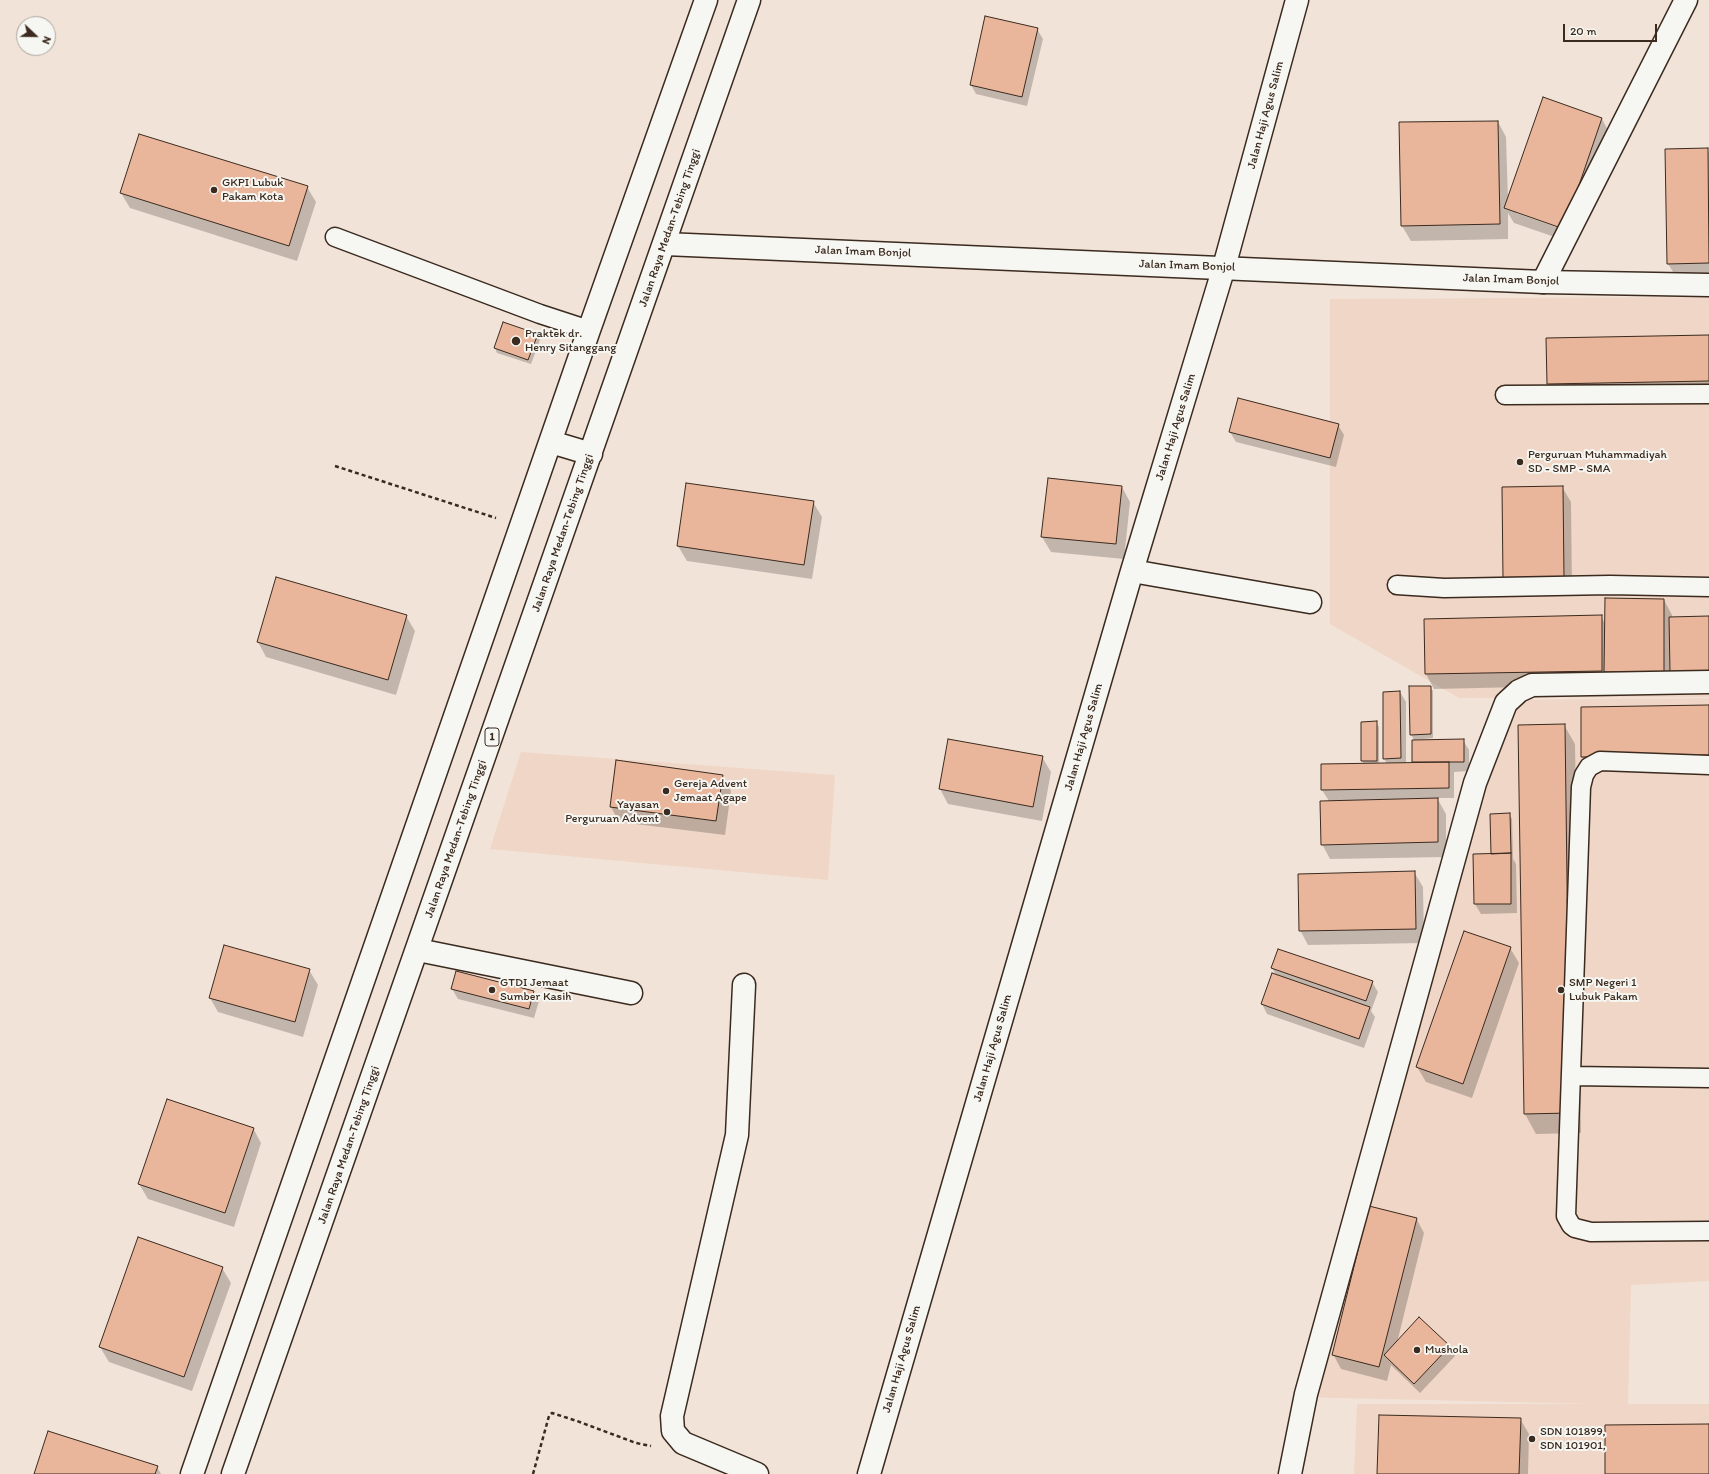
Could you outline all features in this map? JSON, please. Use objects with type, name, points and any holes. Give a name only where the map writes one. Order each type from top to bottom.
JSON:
[{"type":"main road","points":[[192,1474],[589,330],[706,0]]},
{"type":"main road","name":"Jalan Raya Medan-Tebing Tinggi","points":[[233,1474],[418,950],[749,0]]},
{"type":"main road","name":"Jalan Haji Agus Salim","points":[[869,1474],[1132,571],[1224,267],[1297,0]]},
{"type":"main road","points":[[1543,282],[1686,0]]},
{"type":"main road","name":"Jalan Imam Bonjol","points":[[665,244],[1543,282],[1709,285]]},
{"type":"main road","points":[[551,442],[591,454]]},
{"type":"main road","points":[[1132,571],[1310,602]]},
{"type":"main road","points":[[1290,1474],[1306,1394],[1475,783],[1506,703],[1519,691],[1532,685],[1709,682]]},
{"type":"main road","points":[[418,950],[631,993]]},
{"type":"main road","points":[[744,985],[737,1135],[672,1416],[673,1431],[683,1443],[757,1474]]},
{"type":"lane","points":[[335,237],[540,314],[589,330]]},
{"type":"lane","points":[[1505,395],[1709,394]]},
{"type":"lane","points":[[1398,585],[1444,588],[1610,585],[1709,587]]},
{"type":"lane","points":[[1709,764],[1600,761],[1589,767],[1584,775],[1581,787],[1566,1216],[1570,1225],[1575,1228],[1592,1232],[1709,1231]]},
{"type":"lane","points":[[1572,1076],[1709,1078]]},
{"type":"path","points":[[335,466],[521,526]]},
{"type":"path","points":[[533,1474],[549,1416],[552,1413],[636,1443],[650,1446],[683,1443]]},
{"type":"shaded area","name":"Perguruan Muhammadiyah SD - SMP - SMA","points":[[1709,297],[1709,697],[1459,698],[1330,624],[1330,299]]},
{"type":"shaded area","name":"SMP Negeri 1 Lubuk Pakam","points":[[1709,698],[1709,1281],[1631,1285],[1628,1404],[1709,1404],[1709,1474],[1354,1474],[1357,1404],[1596,1404],[1299,1397],[1496,700]]},
{"type":"shaded area","name":"Yayasan Perguruan Advent","points":[[521,752],[835,775],[828,880],[490,849]]},
{"type":"building","points":[[985,16],[1038,28],[1022,97],[970,85]]},
{"type":"building","points":[[1543,97],[1602,118],[1564,229],[1504,208]]},
{"type":"building","points":[[1498,121],[1500,224],[1401,226],[1399,122]]},
{"type":"building","name":"GKPI Lubuk Pakam Kota","points":[[139,134],[308,186],[289,246],[120,193]]},
{"type":"building","points":[[1708,148],[1709,263],[1667,264],[1665,149]]},
{"type":"building","name":"Praktek dr. Henry Sitanggang","points":[[503,322],[538,334],[528,360],[494,348]]},
{"type":"building","points":[[1709,335],[1709,381],[1547,384],[1546,338]]},
{"type":"building","points":[[1238,398],[1339,424],[1330,458],[1229,432]]},
{"type":"building","points":[[1048,478],[1122,486],[1116,544],[1041,537]]},
{"type":"building","points":[[686,483],[814,501],[804,565],[677,546]]},
{"type":"building","points":[[1563,486],[1564,578],[1503,579],[1502,487]]},
{"type":"building","points":[[276,577],[407,615],[388,680],[257,642]]},
{"type":"building","points":[[1605,598],[1664,599],[1664,672],[1604,672]]},
{"type":"building","points":[[1602,615],[1602,671],[1425,674],[1424,619]]},
{"type":"building","points":[[1709,616],[1709,671],[1670,672],[1669,617]]},
{"type":"building","points":[[1409,686],[1431,686],[1431,734],[1410,735]]},
{"type":"building","points":[[1400,691],[1401,758],[1383,759],[1383,692]]},
{"type":"building","points":[[1709,705],[1709,755],[1581,757],[1581,707]]},
{"type":"building","points":[[1377,721],[1377,761],[1361,761],[1361,722]]},
{"type":"building","points":[[1565,724],[1570,1113],[1524,1114],[1518,725]]},
{"type":"building","points":[[948,739],[1043,756],[1033,807],[939,789]]},
{"type":"building","points":[[1464,739],[1464,762],[1412,762],[1412,740]]},
{"type":"building","name":"Gereja Advent Jemaat Agape","points":[[616,760],[723,775],[716,821],[610,807]]},
{"type":"building","points":[[1449,762],[1449,788],[1321,790],[1321,764]]},
{"type":"building","points":[[1438,798],[1438,842],[1321,845],[1320,801]]},
{"type":"building","points":[[1510,813],[1511,853],[1491,854],[1490,814]]},
{"type":"building","points":[[1511,853],[1511,904],[1474,904],[1473,854]]},
{"type":"building","points":[[1415,871],[1416,929],[1299,931],[1298,874]]},
{"type":"building","points":[[1464,931],[1511,947],[1463,1084],[1416,1067]]},
{"type":"building","points":[[224,945],[310,969],[295,1022],[209,998]]},
{"type":"building","points":[[1278,949],[1373,981],[1366,1001],[1271,968]]},
{"type":"building","name":"GTDI Jemaat Sumber Kasih","points":[[456,971],[534,991],[529,1009],[451,989]]},
{"type":"building","points":[[1272,973],[1370,1007],[1359,1039],[1261,1004]]},
{"type":"building","points":[[167,1099],[254,1128],[225,1213],[138,1184]]},
{"type":"building","points":[[1369,1206],[1417,1218],[1379,1367],[1332,1355]]},
{"type":"building","points":[[138,1237],[223,1267],[184,1377],[99,1347]]},
{"type":"building","name":"Mushola","points":[[1419,1317],[1450,1346],[1414,1384],[1384,1355]]},
{"type":"building","points":[[1379,1415],[1521,1418],[1519,1474],[1377,1474]]},
{"type":"building","points":[[1709,1424],[1709,1474],[1605,1474],[1605,1425]]},
{"type":"building","points":[[48,1431],[158,1466],[155,1474],[34,1474]]},
{"type":"place","name":"GKPI Lubuk Pakam Kota","points":[[214,190]]},
{"type":"place","name":"Praktek dr. Henry Sitanggang","points":[[516,341]]},
{"type":"place","name":"Perguruan Muhammadiyah SD - SMP - SMA","points":[[1520,462]]},
{"type":"place","name":"Gereja Advent Jemaat Agape","points":[[666,791]]},
{"type":"place","name":"Yayasan Perguruan Advent","points":[[667,812]]},
{"type":"place","name":"GTDI Jemaat Sumber Kasih","points":[[492,990]]},
{"type":"place","name":"SMP Negeri 1 Lubuk Pakam","points":[[1561,990]]},
{"type":"place","name":"Mushola","points":[[1417,1350]]},
{"type":"place","name":"SDN 101899, SDN 101901,","points":[[1532,1439]]}]
